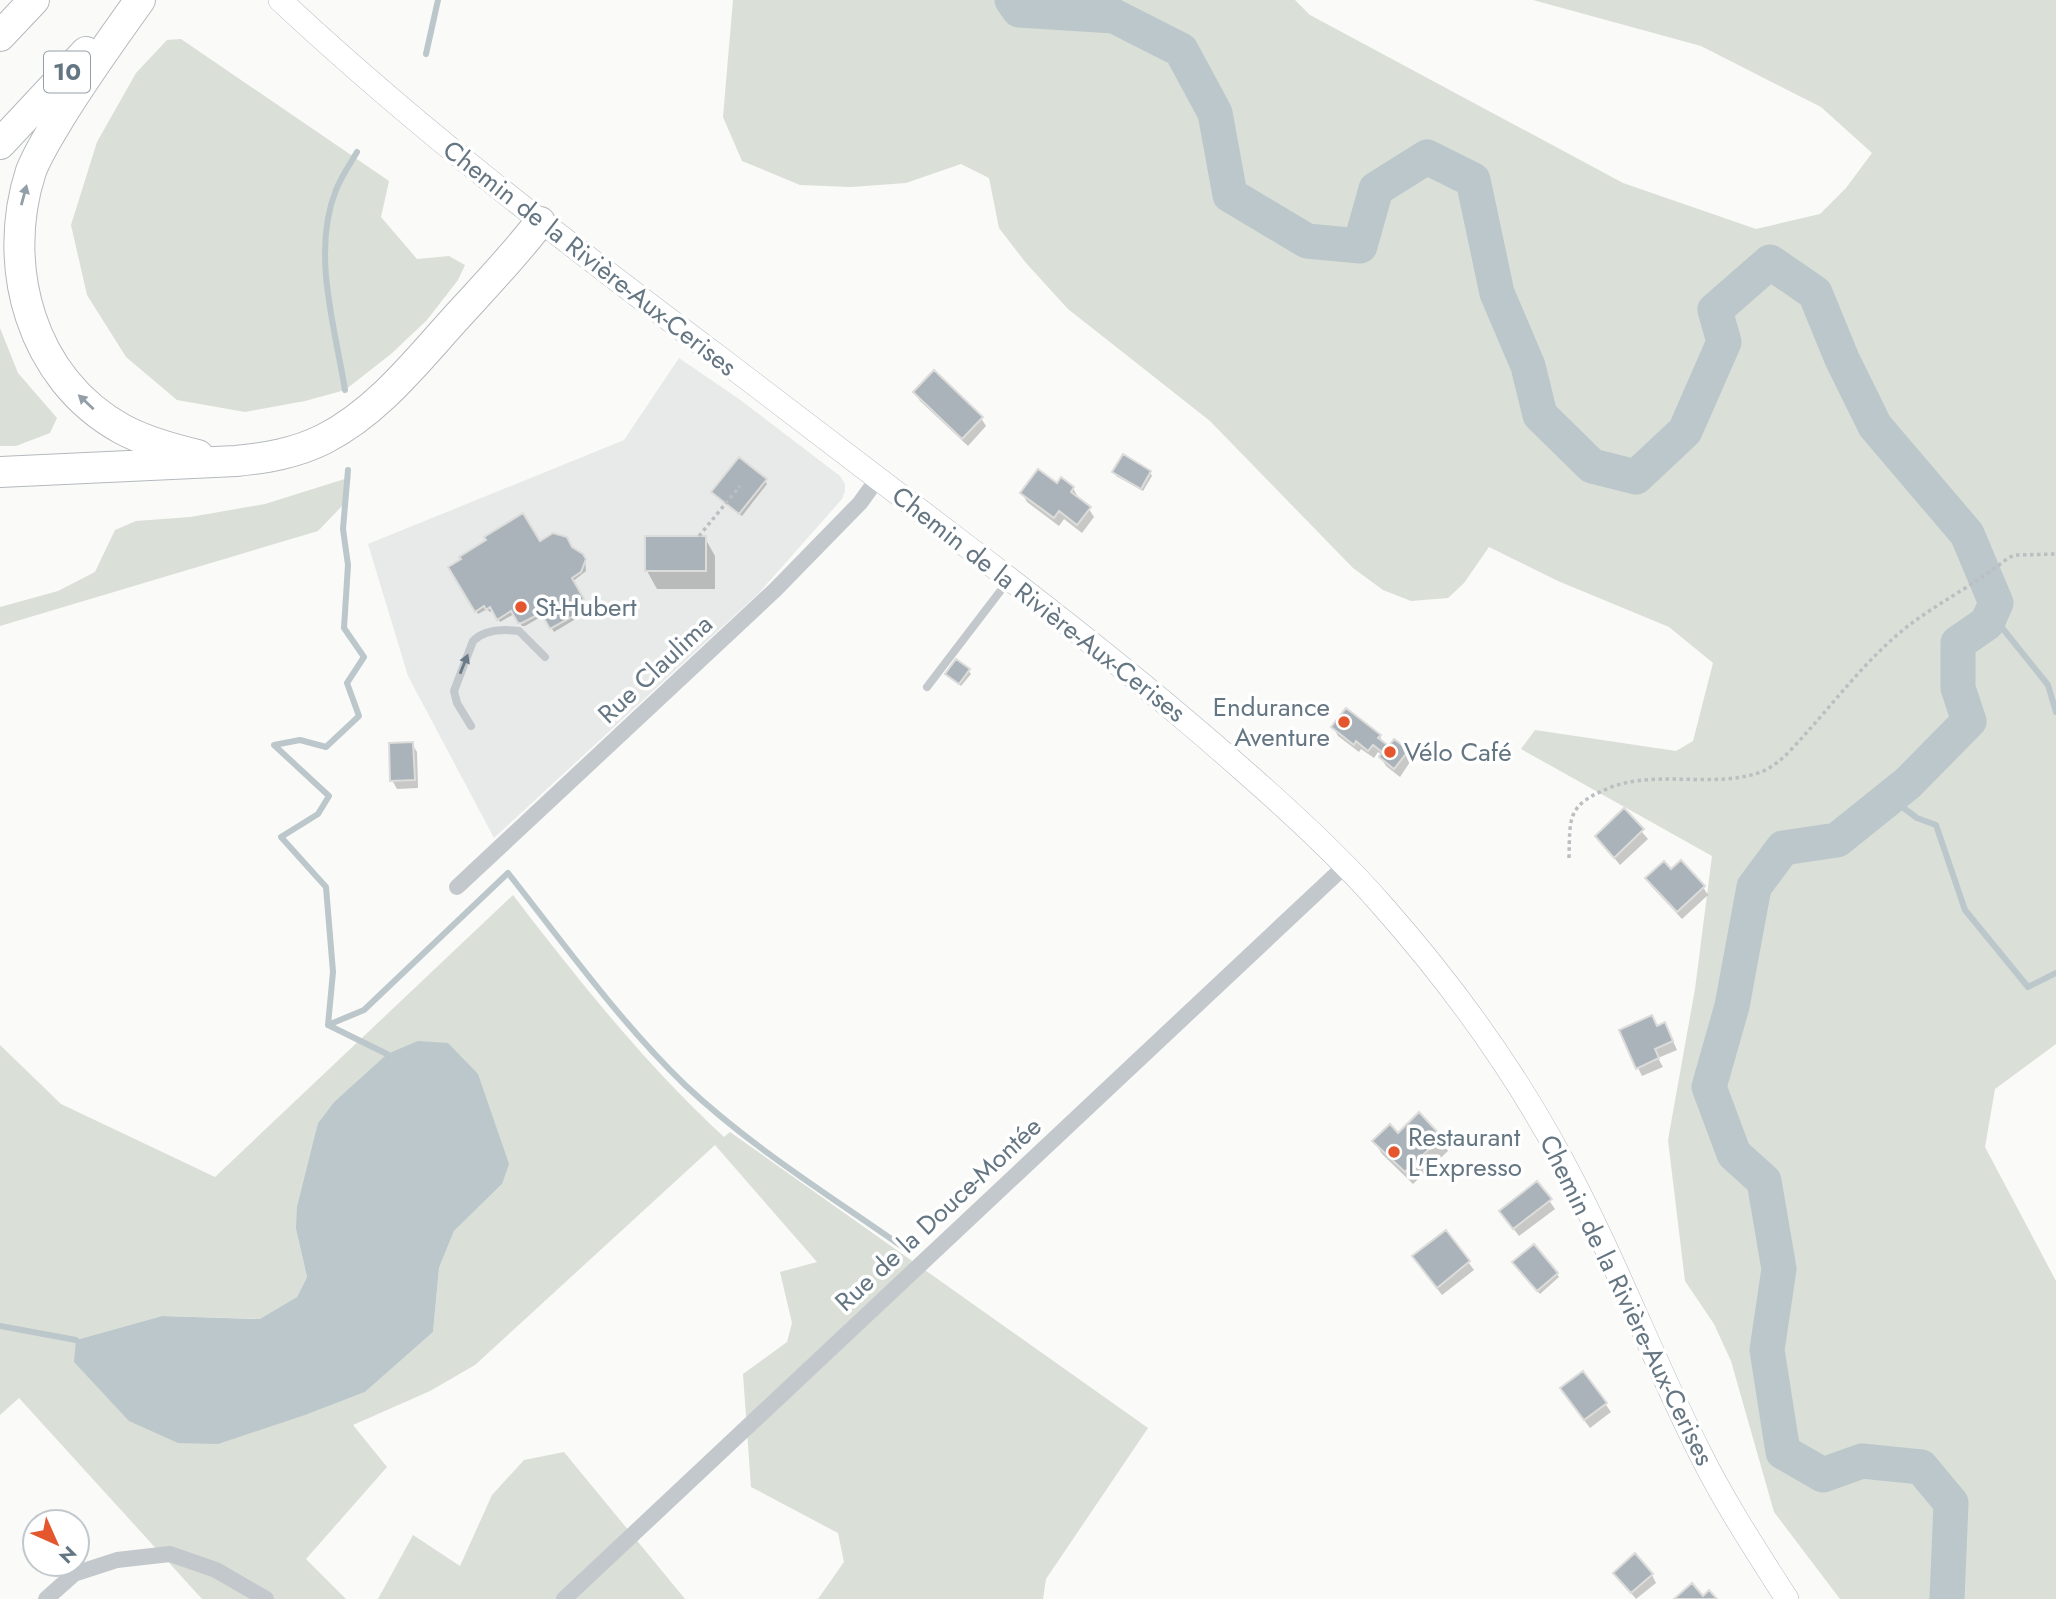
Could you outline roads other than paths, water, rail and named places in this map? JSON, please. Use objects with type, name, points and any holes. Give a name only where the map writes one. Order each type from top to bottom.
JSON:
[{"type":"highway","points":[[0,36],[34,0]]},
{"type":"highway","name":"10","points":[[0,144],[134,0]]},
{"type":"highway","points":[[140,0],[79,88],[35,162],[22,201],[17,228],[20,291],[30,323],[46,354],[74,390],[97,412],[142,439],[196,454],[236,461]]},
{"type":"highway","points":[[0,472],[236,461],[274,456],[312,445],[356,418],[415,363],[540,222]]},
{"type":"main road","name":"Chemin de la Rivière-Aux-Cerises","points":[[280,0],[401,109],[540,222],[1140,681],[1293,814],[1346,865],[1447,984],[1493,1045],[1531,1106],[1561,1157],[1590,1215],[1701,1455],[1741,1529],[1787,1599]]},
{"type":"street","name":"Rue Claulima","points":[[457,887],[783,583],[860,503],[878,478]]},
{"type":"street","name":"Rue de la Douce-Montée","points":[[564,1599],[1346,865]]},
{"type":"street","points":[[46,1599],[74,1574],[117,1560],[170,1554],[216,1570],[266,1599]]},
{"type":"lane","points":[[927,687],[1010,579]]},
{"type":"lane","points":[[471,726],[457,704],[454,691],[473,641],[479,635],[494,631],[519,631],[545,657]]},
{"type":"waterway","points":[[426,54],[438,0]]},
{"type":"waterway","points":[[1012,0],[1019,10],[1114,16],[1181,50],[1215,113],[1230,195],[1307,241],[1360,246],[1376,189],[1427,157],[1473,180],[1497,293],[1528,366],[1540,415],[1592,466],[1636,477],[1685,431],[1724,342],[1715,310],[1770,262],[1815,293],[1842,359],[1875,426],[1967,534],[1996,603],[1987,623],[1958,643],[1958,688],[1969,721],[1908,783],[1837,840],[1783,848],[1754,887],[1732,1006],[1709,1087],[1734,1154],[1764,1181],[1779,1269],[1767,1350],[1783,1452],[1823,1475],[1862,1461],[1921,1467],[1951,1503],[1947,1599]]},
{"type":"waterway","points":[[345,390],[327,290],[325,239],[336,190],[357,152]]},
{"type":"waterway","points":[[348,470],[343,529],[348,565],[344,628],[364,657],[347,683],[359,716],[326,747],[300,740],[274,745],[329,796],[318,814],[281,837],[326,887],[333,972],[328,1025],[387,1054]]},
{"type":"waterway","points":[[1991,614],[2048,685],[2056,712]]},
{"type":"waterway","points":[[1889,797],[1917,818],[1936,825],[1965,910],[2028,987],[2056,973]]},
{"type":"waterway","points":[[328,1025],[364,1010],[508,873],[615,1009],[685,1085],[765,1151],[907,1250]]},
{"type":"waterway","points":[[0,1326],[76,1340]]},
{"type":"place","name":"St-Hubert","points":[[521,607]]},
{"type":"place","name":"Endurance Aventure","points":[[1344,722]]},
{"type":"place","name":"Vélo Café","points":[[1390,752]]},
{"type":"place","name":"Restaurant L'Expresso","points":[[1394,1152]]}]
